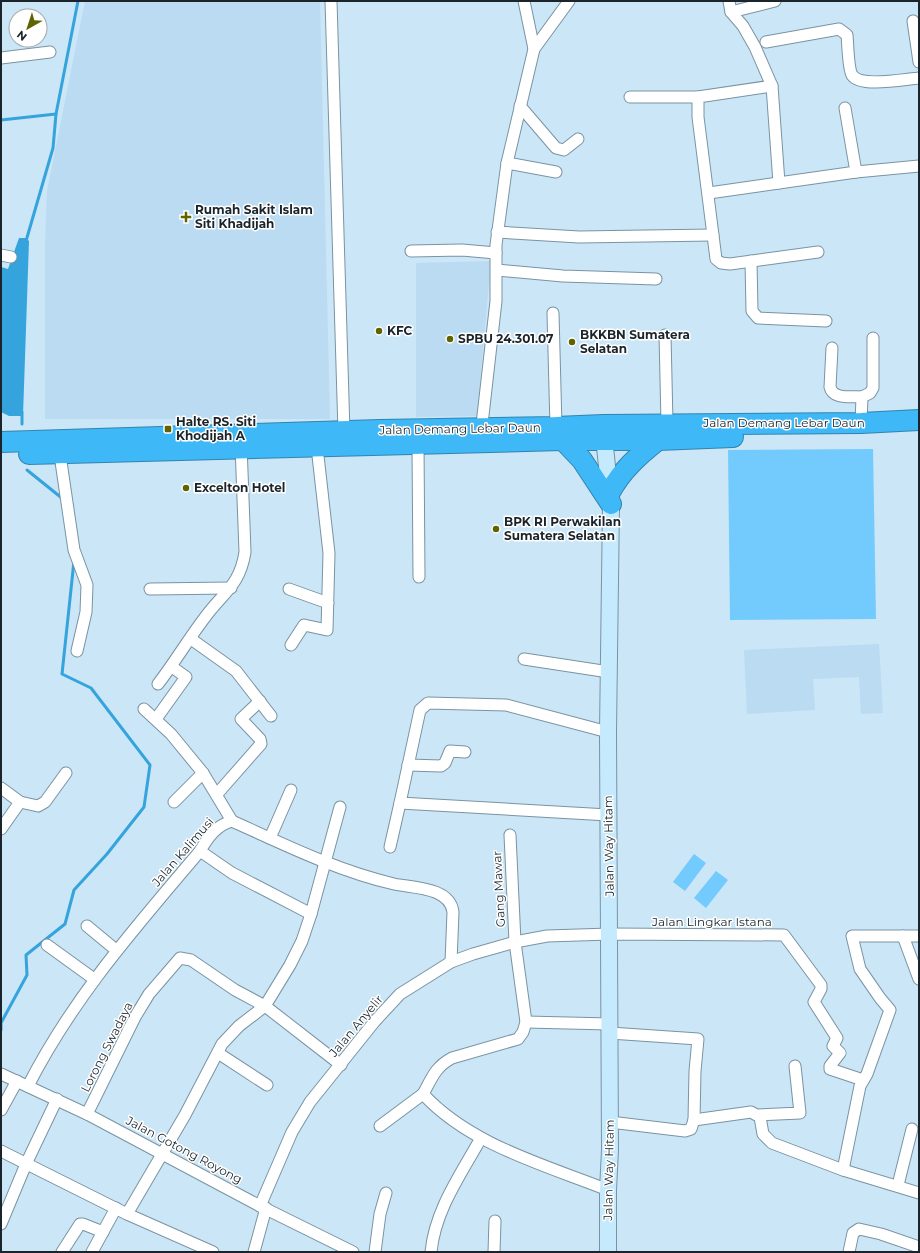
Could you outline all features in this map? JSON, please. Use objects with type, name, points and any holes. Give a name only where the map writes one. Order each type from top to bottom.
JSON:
[{"type":"highway","name":"Jalan Demang Lebar Daun","points":[[663,432],[919,420]]},
{"type":"highway","name":"Jalan Demang Lebar Daun","points":[[1,454],[60,454],[241,442],[344,432],[481,436],[663,432],[919,432]]},
{"type":"highway","points":[[560,434],[582,460],[610,498],[624,470],[663,432]]},
{"type":"highway","name":"Jalan Demang Lebar Daun","points":[[1,442],[241,442],[317,447],[418,444],[481,436]]},
{"type":"street","points":[[331,1],[344,432]]},
{"type":"street","points":[[524,1],[534,49]]},
{"type":"street","points":[[481,436],[496,301],[497,232],[507,164],[534,49],[569,1]]},
{"type":"street","points":[[729,1],[731,12],[743,26],[755,47],[772,86],[780,183]]},
{"type":"street","points":[[731,12],[776,1]]},
{"type":"street","points":[[913,21],[919,62]]},
{"type":"street","points":[[766,42],[840,29],[847,35],[852,74],[857,79],[867,82],[919,78]]},
{"type":"street","points":[[1,58],[50,52]]},
{"type":"street","points":[[630,97],[698,97],[772,86]]},
{"type":"street","points":[[698,97],[698,117],[709,193],[716,259],[721,264],[730,264],[818,252]]},
{"type":"street","points":[[520,106],[556,148],[564,150],[578,139]]},
{"type":"street","points":[[845,108],[856,172]]},
{"type":"street","points":[[507,164],[556,172]]},
{"type":"street","points":[[709,193],[856,172],[919,166]]},
{"type":"street","points":[[497,232],[580,237],[713,235]]},
{"type":"street","points":[[410,251],[446,250],[496,253]]},
{"type":"street","points":[[751,261],[752,311],[758,318],[826,320]]},
{"type":"street","points":[[497,270],[563,276],[656,279]]},
{"type":"street","points":[[553,313],[560,434]]},
{"type":"street","points":[[663,432],[665,335]]},
{"type":"street","points":[[832,348],[830,387],[832,392],[837,396],[862,397],[870,393],[874,388],[873,338]]},
{"type":"street","points":[[861,423],[862,397]]},
{"type":"street","name":"Jalan Way Hitam","points":[[603,433],[610,498],[608,732],[610,1122],[608,1252]]},
{"type":"street","points":[[158,684],[191,639],[205,616],[231,588],[243,565],[245,552],[241,442]]},
{"type":"street","points":[[418,444],[419,577]]},
{"type":"street","points":[[291,645],[304,626],[327,630],[329,553],[317,447]]},
{"type":"street","points":[[60,454],[74,550],[87,585],[86,612],[77,652]]},
{"type":"street","points":[[150,589],[231,588]]},
{"type":"street","points":[[289,589],[328,603]]},
{"type":"street","points":[[191,639],[236,672],[271,716]]},
{"type":"street","points":[[524,659],[609,672]]},
{"type":"street","points":[[156,719],[186,678],[172,666]]},
{"type":"street","points":[[217,794],[261,744],[260,739],[241,719],[260,701]]},
{"type":"street","points":[[390,847],[420,710],[428,703],[506,705],[608,732]]},
{"type":"street","points":[[144,709],[171,734],[203,773],[232,821]]},
{"type":"street","points":[[408,765],[441,766],[445,763],[450,751],[465,752]]},
{"type":"street","points":[[1,788],[20,802],[36,806],[42,805],[66,773]]},
{"type":"street","points":[[174,802],[203,773]]},
{"type":"street","points":[[270,838],[291,790]]},
{"type":"street","points":[[1,830],[20,802]]},
{"type":"street","points":[[400,804],[608,815]]},
{"type":"street","points":[[127,1214],[229,1035],[265,1006],[290,965],[302,941],[311,914],[340,807]]},
{"type":"street","name":"Jalan Kalimusi","points":[[28,1086],[58,1031],[116,950],[220,825],[232,821],[326,862],[394,884],[432,891],[445,897],[453,906],[452,962]]},
{"type":"street","name":"Gang Mawar","points":[[510,835],[515,942],[526,1022]]},
{"type":"street","points":[[200,850],[232,873],[311,914]]},
{"type":"street","points":[[87,926],[116,950]]},
{"type":"street","name":"Jalan Anyelir","points":[[254,1252],[263,1207],[298,1120],[375,1020],[400,994],[452,962],[473,954],[515,942],[547,936],[610,934]]},
{"type":"street","name":"Jalan Lingkar Istana","points":[[610,934],[784,935],[821,985],[821,989],[814,1002],[837,1038],[833,1046],[840,1053],[830,1066],[830,1069],[865,1077]]},
{"type":"street","points":[[843,1170],[860,1086],[865,1077],[890,1010],[860,969],[852,936],[919,936]]},
{"type":"street","points":[[902,936],[919,979]]},
{"type":"street","points":[[48,945],[94,979]]},
{"type":"street","name":"Lorong Swadaya","points":[[87,1114],[135,1017],[149,994],[180,958],[191,960],[235,990],[265,1006]]},
{"type":"street","points":[[265,1006],[341,1065]]},
{"type":"street","points":[[380,1126],[424,1094],[438,1067],[443,1062],[518,1039],[523,1032],[526,1022],[610,1028],[698,1039],[695,1071],[694,1120],[691,1129],[685,1132],[610,1122]]},
{"type":"street","points":[[218,1053],[267,1085]]},
{"type":"street","points":[[694,1120],[751,1112],[758,1115],[800,1113],[795,1066]]},
{"type":"street","name":"Jalan Gotong Royong","points":[[1,1074],[57,1099],[163,1153],[340,1249],[353,1252]]},
{"type":"street","points":[[1,1110],[17,1081]]},
{"type":"street","points":[[424,1094],[438,1110],[451,1120],[481,1138],[608,1190]]},
{"type":"street","points":[[1,1224],[4,1206],[57,1099]]},
{"type":"street","points":[[758,1115],[762,1121],[763,1134],[767,1140],[843,1170],[898,1185],[919,1193]]},
{"type":"street","points":[[898,1185],[912,1129]]},
{"type":"street","points":[[431,1252],[436,1227],[450,1192],[481,1138]]},
{"type":"street","points":[[1,1152],[127,1214],[213,1252]]},
{"type":"street","points":[[376,1252],[380,1214],[386,1193]]},
{"type":"street","points":[[92,1252],[116,1208]]},
{"type":"street","points":[[494,1252],[495,1222]]},
{"type":"street","points":[[62,1252],[80,1224],[103,1232]]},
{"type":"street","points":[[850,1252],[853,1233],[858,1229],[881,1234],[919,1247]]},
{"type":"shaded area","name":"Rumah Sakit Islam Siti Khadijah","points":[[85,1],[320,1],[330,419],[45,419],[45,244],[47,191]]},
{"type":"shaded area","points":[[19,238],[26,238],[29,241],[23,416],[9,416],[1,412],[1,267],[8,269]]},
{"type":"shaded area","name":"SPBU 24.301.07","points":[[491,261],[477,416],[416,417],[416,263]]},
{"type":"shaded area","points":[[873,449],[876,619],[730,620],[728,450]]},
{"type":"shaded area","points":[[879,644],[883,713],[861,714],[859,677],[813,679],[815,710],[747,714],[744,650]]},
{"type":"shaded area","points":[[694,854],[706,863],[685,891],[673,882]]},
{"type":"shaded area","points":[[716,871],[728,880],[706,908],[694,898]]},
{"type":"waterway","points":[[26,241],[53,148],[56,114],[78,1]]},
{"type":"waterway","points":[[1,120],[56,114]]},
{"type":"waterway","points":[[22,412],[22,424]]},
{"type":"waterway","points":[[27,470],[63,499]]},
{"type":"waterway","points":[[1,1030],[1,1023],[27,975],[26,955],[65,924],[74,890],[107,854],[144,807],[150,765],[91,688],[62,674],[74,561]]},
{"type":"place","name":"Rumah Sakit Islam Siti Khadijah","points":[[186,217]]},
{"type":"place","name":"KFC","points":[[379,331]]},
{"type":"place","name":"SPBU 24.301.07","points":[[450,339]]},
{"type":"place","name":"BKKBN Sumatera Selatan","points":[[572,342]]},
{"type":"place","name":"Halte RS. Siti Khodijah A","points":[[168,429]]},
{"type":"place","name":"Excelton Hotel","points":[[186,488]]},
{"type":"place","name":"BPK RI Perwakilan Sumatera Selatan","points":[[496,529]]}]
